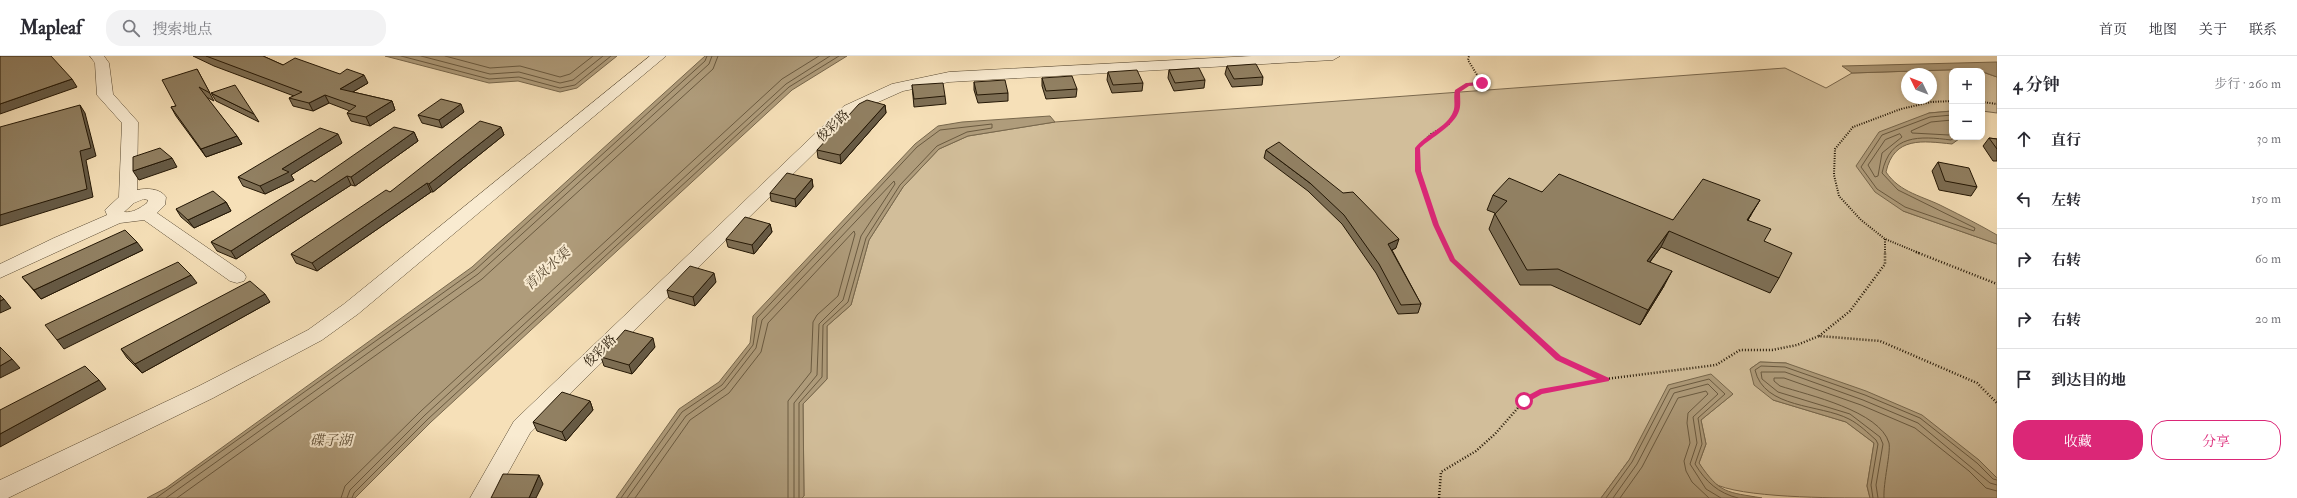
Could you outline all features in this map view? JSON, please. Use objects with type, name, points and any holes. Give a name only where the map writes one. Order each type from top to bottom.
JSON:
[{"type":"street","points":[[97,56],[102,63],[105,95],[130,122],[128,199]]},
{"type":"street","points":[[0,491],[206,392],[315,335],[351,309],[659,56]]},
{"type":"street","name":"俊彩路","points":[[482,498],[522,427],[850,109],[872,96],[913,82],[949,77],[1333,56]]},
{"type":"street","points":[[0,257],[37,238],[59,233],[117,215],[132,217],[146,213],[156,205],[158,198],[149,194],[128,199],[117,206],[117,215]]},
{"type":"street","points":[[146,213],[237,277]]},
{"type":"street","points":[[0,272],[117,215]]},
{"type":"path","points":[[1468,56],[1468,60],[1482,83],[1468,84],[1457,92],[1457,111],[1449,124],[1431,134],[1417,148],[1418,171],[1436,225],[1453,260],[1493,299],[1558,358],[1606,380]]},
{"type":"path","points":[[1949,101],[1930,102],[1901,109],[1853,127],[1836,149],[1834,175],[1839,196],[1861,220],[1885,239],[1997,284]]},
{"type":"path","points":[[1985,102],[1997,104]]},
{"type":"path","points":[[1439,498],[1441,472],[1476,451],[1495,434],[1524,401],[1540,392],[1606,380],[1716,365],[1740,350],[1772,350],[1797,345],[1818,336],[1850,311],[1884,264],[1885,239]]},
{"type":"path","points":[[1818,336],[1880,341],[1977,383],[1997,404]]},
{"type":"shaded area","points":[[1785,68],[1826,88],[1852,73],[1901,71],[1901,104],[1937,104],[1937,70],[1949,70],[1949,111],[1929,113],[1866,151],[1903,211],[1997,244],[1997,478],[1979,460],[1786,363],[1760,362],[1750,369],[1773,400],[1846,422],[1874,443],[1867,486],[1870,498],[1788,496],[1743,492],[1713,483],[1699,463],[1706,444],[1701,420],[1733,394],[1629,460],[1601,498],[802,498],[804,496],[803,404],[827,379],[827,326],[851,305],[869,240],[903,187],[939,149],[968,136],[1055,122]]},
{"type":"shaded area","points":[[1985,73],[1997,77],[1997,113],[1985,111]]},
{"type":"water","points":[[385,56],[617,56],[577,88],[560,92],[518,81],[489,83]]},
{"type":"water","name":"碟子湖","points":[[705,56],[847,56],[792,90],[431,422],[355,498],[147,498],[166,488],[472,267]]},
{"type":"water","points":[[1997,62],[1997,77],[1985,73],[1985,68],[1949,68],[1949,70],[1937,70],[1937,68],[1901,68],[1901,71],[1852,73],[1842,66]]},
{"type":"water","points":[[1949,111],[1949,140],[1958,140],[1952,144],[1931,142],[1911,143],[1896,152],[1890,160],[1886,172],[1898,185],[1912,193],[1936,203],[1997,235],[1997,244],[1903,211],[1875,192],[1856,166],[1879,132],[1929,113]]},
{"type":"water","points":[[1050,116],[1055,122],[968,136],[939,149],[903,187],[869,240],[851,305],[827,326],[827,379],[803,404],[804,496],[802,498],[616,498],[679,409],[719,382],[750,343],[753,316],[915,144],[938,126],[962,122]]},
{"type":"water","points":[[1760,362],[1786,363],[1866,391],[1922,415],[1979,460],[1997,478],[1997,498],[1870,498],[1867,486],[1874,443],[1846,422],[1773,400],[1754,385],[1750,369]]},
{"type":"water","points":[[1711,374],[1733,394],[1701,420],[1706,444],[1699,463],[1713,481],[1725,490],[1762,498],[1601,498],[1629,460],[1668,385]]},
{"type":"building","points":[[0,56],[51,56],[72,79],[0,104]]},
{"type":"building","points":[[206,56],[263,56],[283,65],[295,58],[340,74],[347,69],[364,75],[340,89],[392,101],[366,117],[347,113],[356,106],[325,95],[309,103],[289,98],[302,92]]},
{"type":"building","points":[[1256,64],[1263,77],[1234,79],[1227,66]]},
{"type":"building","points":[[1199,68],[1205,80],[1175,83],[1169,70]]},
{"type":"building","points":[[197,69],[210,93],[199,87],[237,136],[201,149],[171,107],[176,106],[162,80]]},
{"type":"building","points":[[1137,70],[1143,83],[1113,85],[1108,72]]},
{"type":"building","points":[[1072,76],[1077,89],[1046,91],[1042,78]]},
{"type":"building","points":[[1005,80],[1008,93],[977,95],[974,82]]},
{"type":"building","points":[[943,83],[945,96],[914,99],[912,85]]},
{"type":"building","points":[[235,85],[254,114],[211,93]]},
{"type":"building","points":[[441,99],[461,104],[439,120],[418,115]]},
{"type":"building","points":[[867,100],[885,105],[840,155],[817,150],[859,104]]},
{"type":"building","points":[[80,105],[91,148],[80,151],[87,189],[0,215],[0,127]]},
{"type":"building","points":[[480,121],[501,127],[429,184],[427,183],[312,263],[291,254],[386,190],[390,192]]},
{"type":"building","points":[[394,127],[414,132],[351,177],[347,176],[231,251],[211,242],[311,180],[315,182]]},
{"type":"building","points":[[320,128],[338,134],[282,169],[289,172],[260,186],[238,177]]},
{"type":"building","points":[[1989,138],[1997,139],[1997,149]]},
{"type":"building","points":[[1279,142],[1343,193],[1353,192],[1399,239],[1388,244],[1421,304],[1401,305],[1379,264],[1344,215],[1310,183],[1266,150]]},
{"type":"building","points":[[160,148],[172,158],[133,171],[133,157]]},
{"type":"building","points":[[1938,162],[1969,168],[1977,187],[1945,181]]},
{"type":"building","points":[[787,173],[812,179],[795,199],[770,193]]},
{"type":"building","points":[[1559,174],[1673,220],[1703,179],[1760,200],[1747,220],[1771,229],[1764,241],[1792,253],[1779,278],[1669,231],[1647,261],[1672,271],[1648,310],[1558,269],[1527,270],[1495,214],[1507,201],[1493,195],[1509,178],[1542,192]]},
{"type":"building","points":[[213,191],[226,202],[188,220],[176,209]]},
{"type":"building","points":[[745,217],[770,224],[752,245],[726,239]]},
{"type":"building","points":[[125,230],[137,242],[34,290],[22,277]]},
{"type":"building","points":[[178,262],[191,275],[57,340],[45,325]]},
{"type":"building","points":[[690,266],[714,273],[693,297],[667,290]]},
{"type":"building","points":[[250,281],[265,294],[135,364],[121,349]]},
{"type":"building","points":[[0,295],[4,299],[0,301]]},
{"type":"building","points":[[625,330],[653,338],[629,365],[601,357]]},
{"type":"building","points":[[0,347],[12,359],[0,366]]},
{"type":"building","points":[[85,366],[99,380],[0,434],[0,410]]},
{"type":"building","points":[[562,392],[590,401],[562,432],[533,422]]},
{"type":"building","points":[[503,474],[539,475],[529,498],[491,498]]},
{"type":"route","points":[[1482,83],[1468,84],[1457,92],[1457,111],[1449,124],[1431,134],[1417,148],[1418,171],[1436,225],[1453,260],[1493,299],[1558,358],[1606,380],[1540,392],[1524,401]]},
{"type":"water label","name":"青岚水渠","points":[[547,269]]}]
